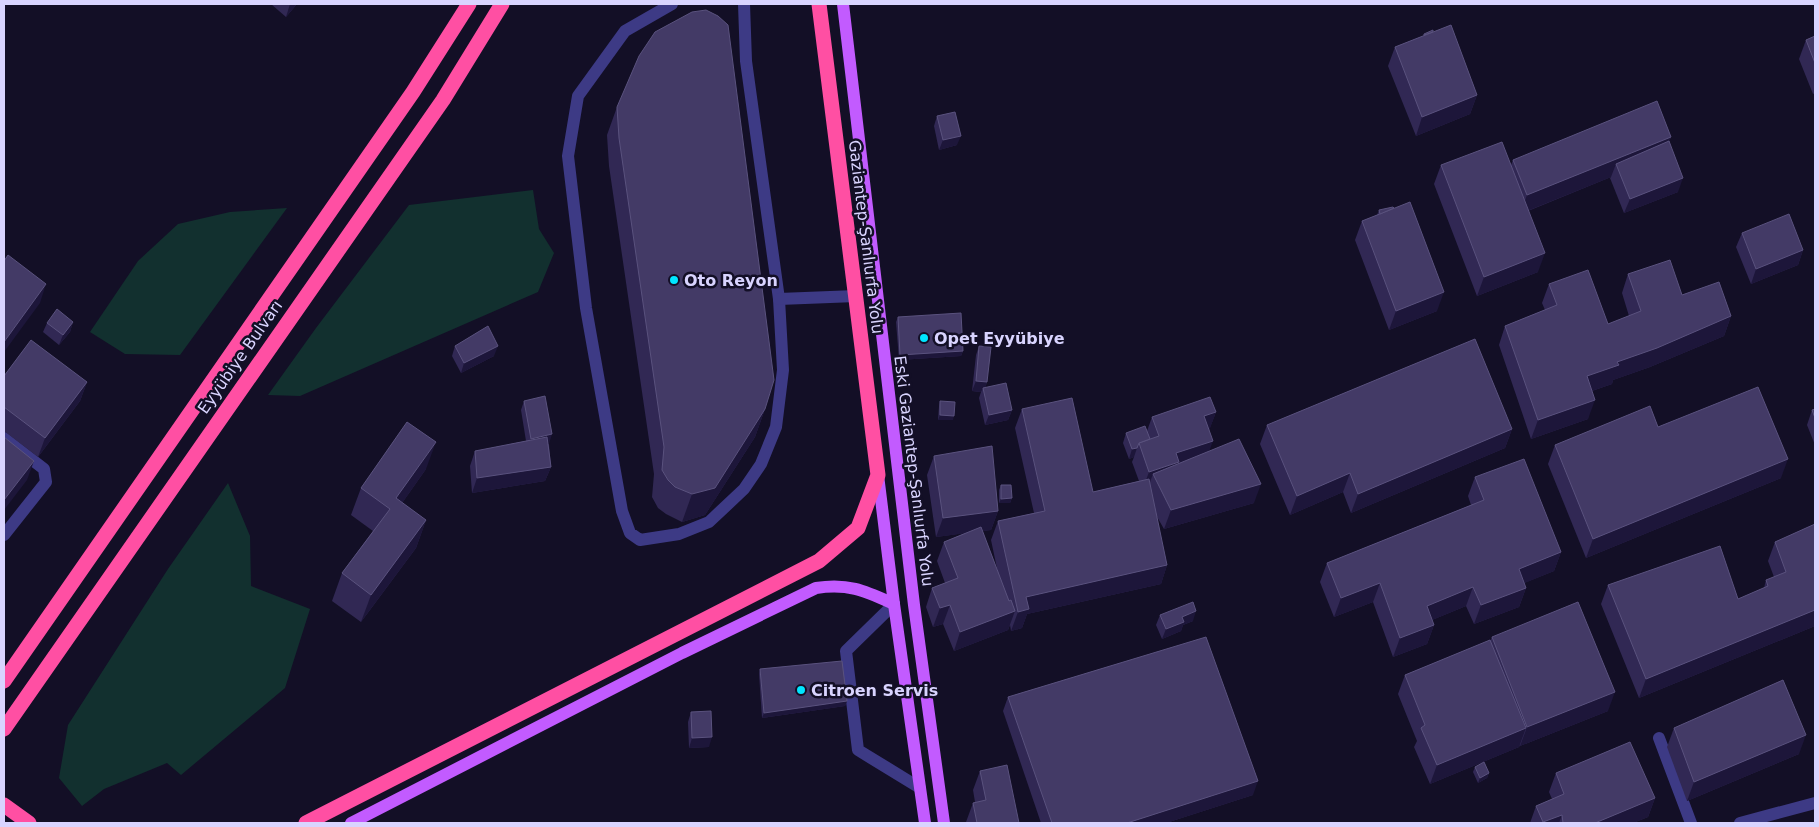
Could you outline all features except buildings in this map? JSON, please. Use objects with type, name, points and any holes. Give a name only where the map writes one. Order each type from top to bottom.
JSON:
[{"type":"highway","name":"Eyyübiye Bulvarı","points":[[4,681],[413,92],[469,4]]},
{"type":"highway","name":"Eyyübiye Bulvarı","points":[[4,729],[443,100],[502,4]]},
{"type":"highway","name":"Gaziantep-Şanlıurfa Yolu","points":[[817,7],[878,475]]},
{"type":"highway","points":[[306,823],[819,561],[858,528],[878,475]]},
{"type":"highway","points":[[4,806],[29,823]]},
{"type":"main road","name":"Eski Gaziantep-Şanlıurfa Yolu","points":[[843,4],[846,43],[913,596],[944,823]]},
{"type":"main road","points":[[846,43],[850,4]]},
{"type":"main road","points":[[878,475],[925,823]]},
{"type":"main road","points":[[351,823],[682,652],[816,588],[838,584],[853,587],[894,604]]},
{"type":"street","points":[[672,4],[625,30],[578,96],[568,156],[586,308],[622,511],[630,533],[640,540],[679,534],[709,522],[744,489],[761,464],[776,427],[783,370],[779,299],[746,61],[744,4]]},
{"type":"street","points":[[779,299],[856,296]]},
{"type":"street","points":[[4,438],[44,469],[46,482],[4,536]]},
{"type":"street","points":[[894,604],[846,651],[858,750],[920,788]]},
{"type":"street","points":[[1659,738],[1691,823]]},
{"type":"street","points":[[1740,823],[1815,803]]},
{"type":"green space","points":[[533,190],[539,229],[554,253],[538,292],[300,396],[268,395],[409,205]]},
{"type":"green space","points":[[287,208],[180,355],[125,354],[90,332],[138,261],[178,224],[230,212]]},
{"type":"green space","points":[[228,483],[250,536],[251,586],[310,609],[285,688],[181,775],[167,763],[104,789],[82,806],[59,778],[68,725],[168,569]]},
{"type":"place","name":"Oto Reyon","points":[[674,280]]},
{"type":"place","name":"Opet Eyyübiye","points":[[924,338]]},
{"type":"place","name":"Citroen Servis","points":[[801,690]]}]
